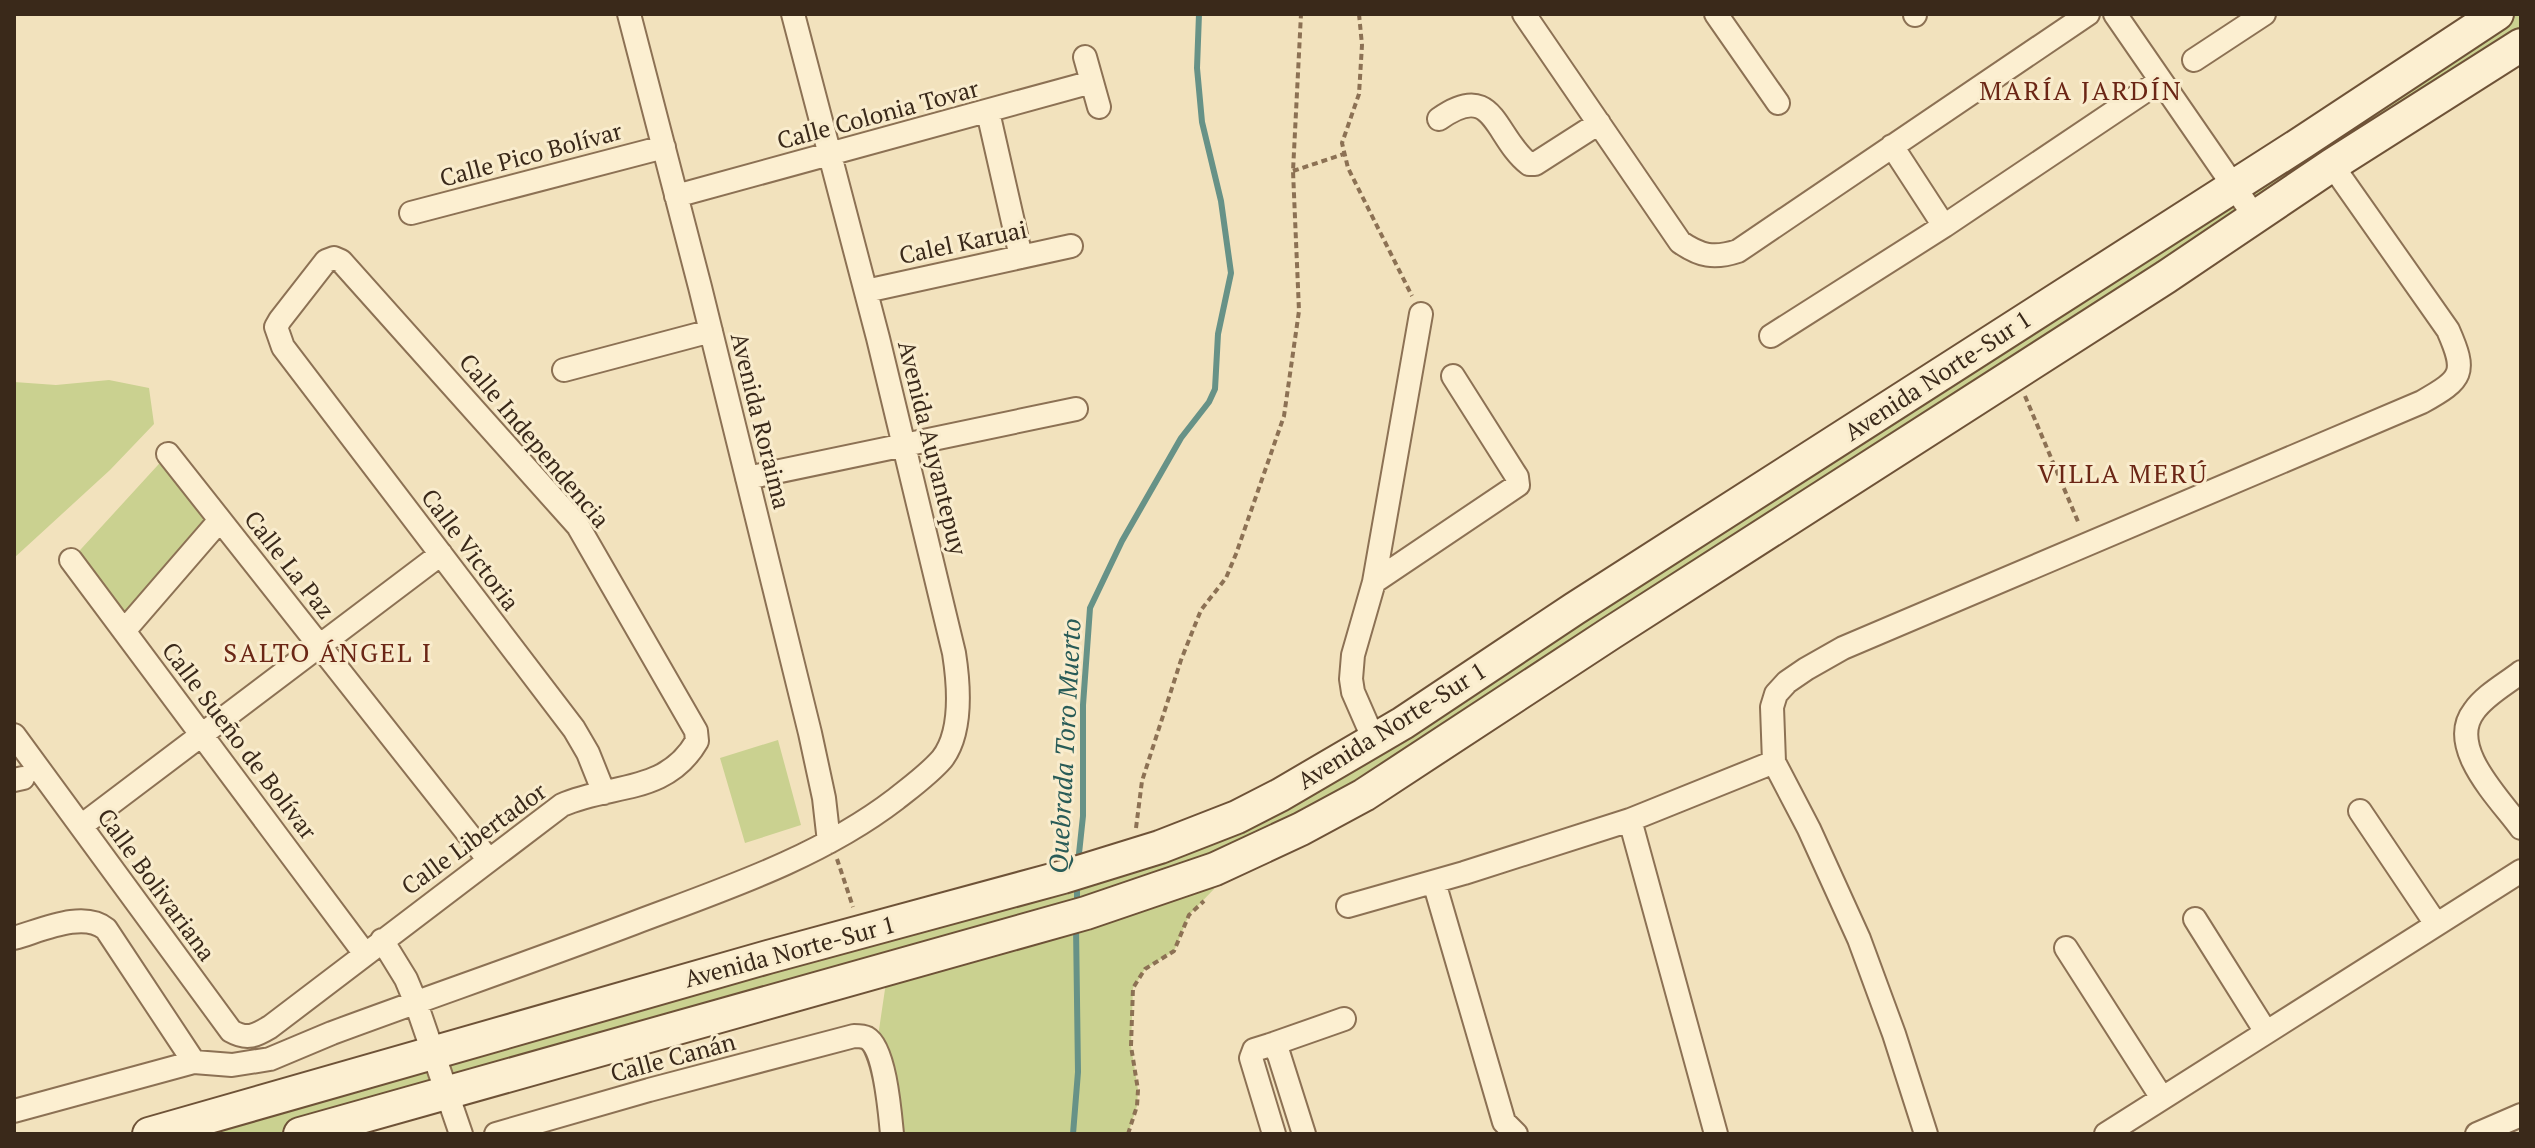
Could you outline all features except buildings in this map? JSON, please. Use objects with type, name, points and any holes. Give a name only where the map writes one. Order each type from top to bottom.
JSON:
[{"type":"main road","name":"Avenida Norte-Sur 1","points":[[149,1134],[1128,857],[1237,817],[1374,740],[2497,14]]},
{"type":"main road","name":"Avenida Norte-Sur 1","points":[[300,1134],[1129,900],[1215,869],[1337,811],[1416,763],[1611,633],[2521,45]]},
{"type":"street","name":"Avenida Roraima","points":[[629,14],[810,733],[824,798],[829,842]]},
{"type":"street","name":"Avenida Auyantepuy","points":[[14,1111],[194,1062],[232,1065],[270,1059],[332,1033],[749,880],[829,842],[882,810],[943,757],[952,737],[957,712],[958,683],[954,653],[866,291],[793,14]]},
{"type":"street","points":[[1524,14],[1680,242],[1697,253],[1712,257],[1738,251],[2088,14]]},
{"type":"street","points":[[1716,14],[1778,103]]},
{"type":"street","points":[[2115,14],[2255,217]]},
{"type":"street","points":[[2194,60],[2264,14]]},
{"type":"street","points":[[1085,57],[1099,107]]},
{"type":"street","points":[[1771,336],[1944,226],[2160,81]]},
{"type":"street","name":"Calle Colonia Tovar","points":[[676,196],[1092,82]]},
{"type":"street","points":[[1439,119],[1455,107],[1469,104],[1486,108],[1529,164],[1535,164],[1599,123]]},
{"type":"street","points":[[988,112],[1021,257]]},
{"type":"street","points":[[1892,146],[1944,226]]},
{"type":"street","name":"Calle Pico Bolívar","points":[[411,213],[664,147]]},
{"type":"street","points":[[1926,1134],[1884,1004],[1859,939],[1774,762],[1772,707],[1776,694],[1797,675],[1843,648],[2422,402],[2449,385],[2459,371],[2461,358],[2448,330],[2332,165]]},
{"type":"street","name":"Calel Karuai","points":[[866,291],[1071,246]]},
{"type":"street","name":"Calle Independencia","points":[[283,347],[276,327],[280,320],[326,261],[334,258],[341,261],[578,526],[685,714]]},
{"type":"street","points":[[1374,740],[1359,709],[1351,679],[1353,655],[1374,582],[1421,314]]},
{"type":"street","points":[[564,370],[711,331]]},
{"type":"street","name":"Calle Victoria","points":[[283,347],[574,729],[588,753],[604,793]]},
{"type":"street","points":[[1374,582],[1518,485],[1517,477],[1453,376]]},
{"type":"street","points":[[747,478],[1076,409]]},
{"type":"street","name":"Calle La Paz","points":[[168,454],[488,859]]},
{"type":"street","points":[[124,631],[220,520]]},
{"type":"street","points":[[81,826],[441,554]]},
{"type":"street","name":"Calle Sueño de Bolívar","points":[[71,560],[202,735],[374,947],[406,979],[461,1134]]},
{"type":"street","points":[[2521,672],[2475,708],[2467,720],[2465,734],[2474,764],[2521,828]]},
{"type":"street","name":"Calle Libertador","points":[[270,1027],[562,805],[583,796],[645,784],[661,776],[690,753],[697,741],[696,731],[685,714]]},
{"type":"street","name":"Calle Bolivariana","points":[[14,735],[231,1031],[242,1037],[255,1036],[270,1027]]},
{"type":"street","points":[[1348,906],[1630,820],[1774,762]]},
{"type":"street","points":[[2360,811],[2436,924]]},
{"type":"street","points":[[1630,820],[1716,1134]]},
{"type":"street","points":[[2106,1134],[2521,871]]},
{"type":"street","points":[[1434,882],[1506,1130]]},
{"type":"street","points":[[2195,919],[2266,1032]]},
{"type":"street","points":[[14,938],[61,924],[99,923],[194,1062]]},
{"type":"street","points":[[2066,948],[2162,1098]]},
{"type":"street","points":[[1274,1134],[1251,1058],[1254,1050],[1344,1019]]},
{"type":"street","name":"Calle Canán","points":[[496,1134],[854,1036],[864,1036],[876,1050],[884,1077],[892,1134]]},
{"type":"street","points":[[1270,1045],[1279,1055],[1304,1134]]},
{"type":"street","points":[[2477,1134],[2521,1115]]},
{"type":"path","points":[[1128,857],[1142,781],[1160,722],[1201,610],[1226,578],[1236,554],[1284,416],[1299,311],[1293,171],[1301,14]]},
{"type":"path","points":[[1359,14],[1359,94],[1342,143],[1348,168],[1421,314]]},
{"type":"path","points":[[1293,171],[1345,154]]},
{"type":"path","points":[[2015,374],[2088,545]]},
{"type":"path","points":[[829,842],[841,867],[859,933]]},
{"type":"path","points":[[1128,1134],[1137,1106],[1138,1090],[1131,1046],[1133,988],[1145,969],[1174,951],[1189,915],[1214,889],[1217,878],[1215,869]]},
{"type":"green space","points":[[2497,14],[2521,14],[2521,45],[1217,878],[1214,889],[1189,915],[1174,951],[1145,969],[1133,988],[1131,1046],[1138,1090],[1137,1106],[1128,1134],[892,1134],[876,1050],[888,969],[300,1134],[149,1134],[1237,817]]},
{"type":"green space","points":[[109,380],[149,388],[154,424],[110,470],[14,558],[14,382],[56,385]]},
{"type":"green space","points":[[168,454],[220,520],[124,631],[71,560]]},
{"type":"green space","points":[[778,740],[801,825],[745,843],[720,758]]},
{"type":"waterway","name":"Quebrada Toro Muerto","points":[[1078,863],[1083,816],[1083,705],[1090,608],[1122,541],[1181,438],[1209,402],[1215,389],[1218,334],[1231,273],[1221,201],[1202,122],[1197,68],[1199,14]]},
{"type":"waterway","name":"Quebrada Toro Muerto","points":[[1077,882],[1077,907]]},
{"type":"waterway","name":"Quebrada Toro Muerto","points":[[1073,1134],[1078,1072],[1076,926]]},
{"type":"district","name":"MARÍA JARDÍN","points":[[2081,91]]},
{"type":"district","name":"VILLA MERÚ","points":[[2123,474]]},
{"type":"district","name":"SALTO ÁNGEL I","points":[[328,653]]}]
